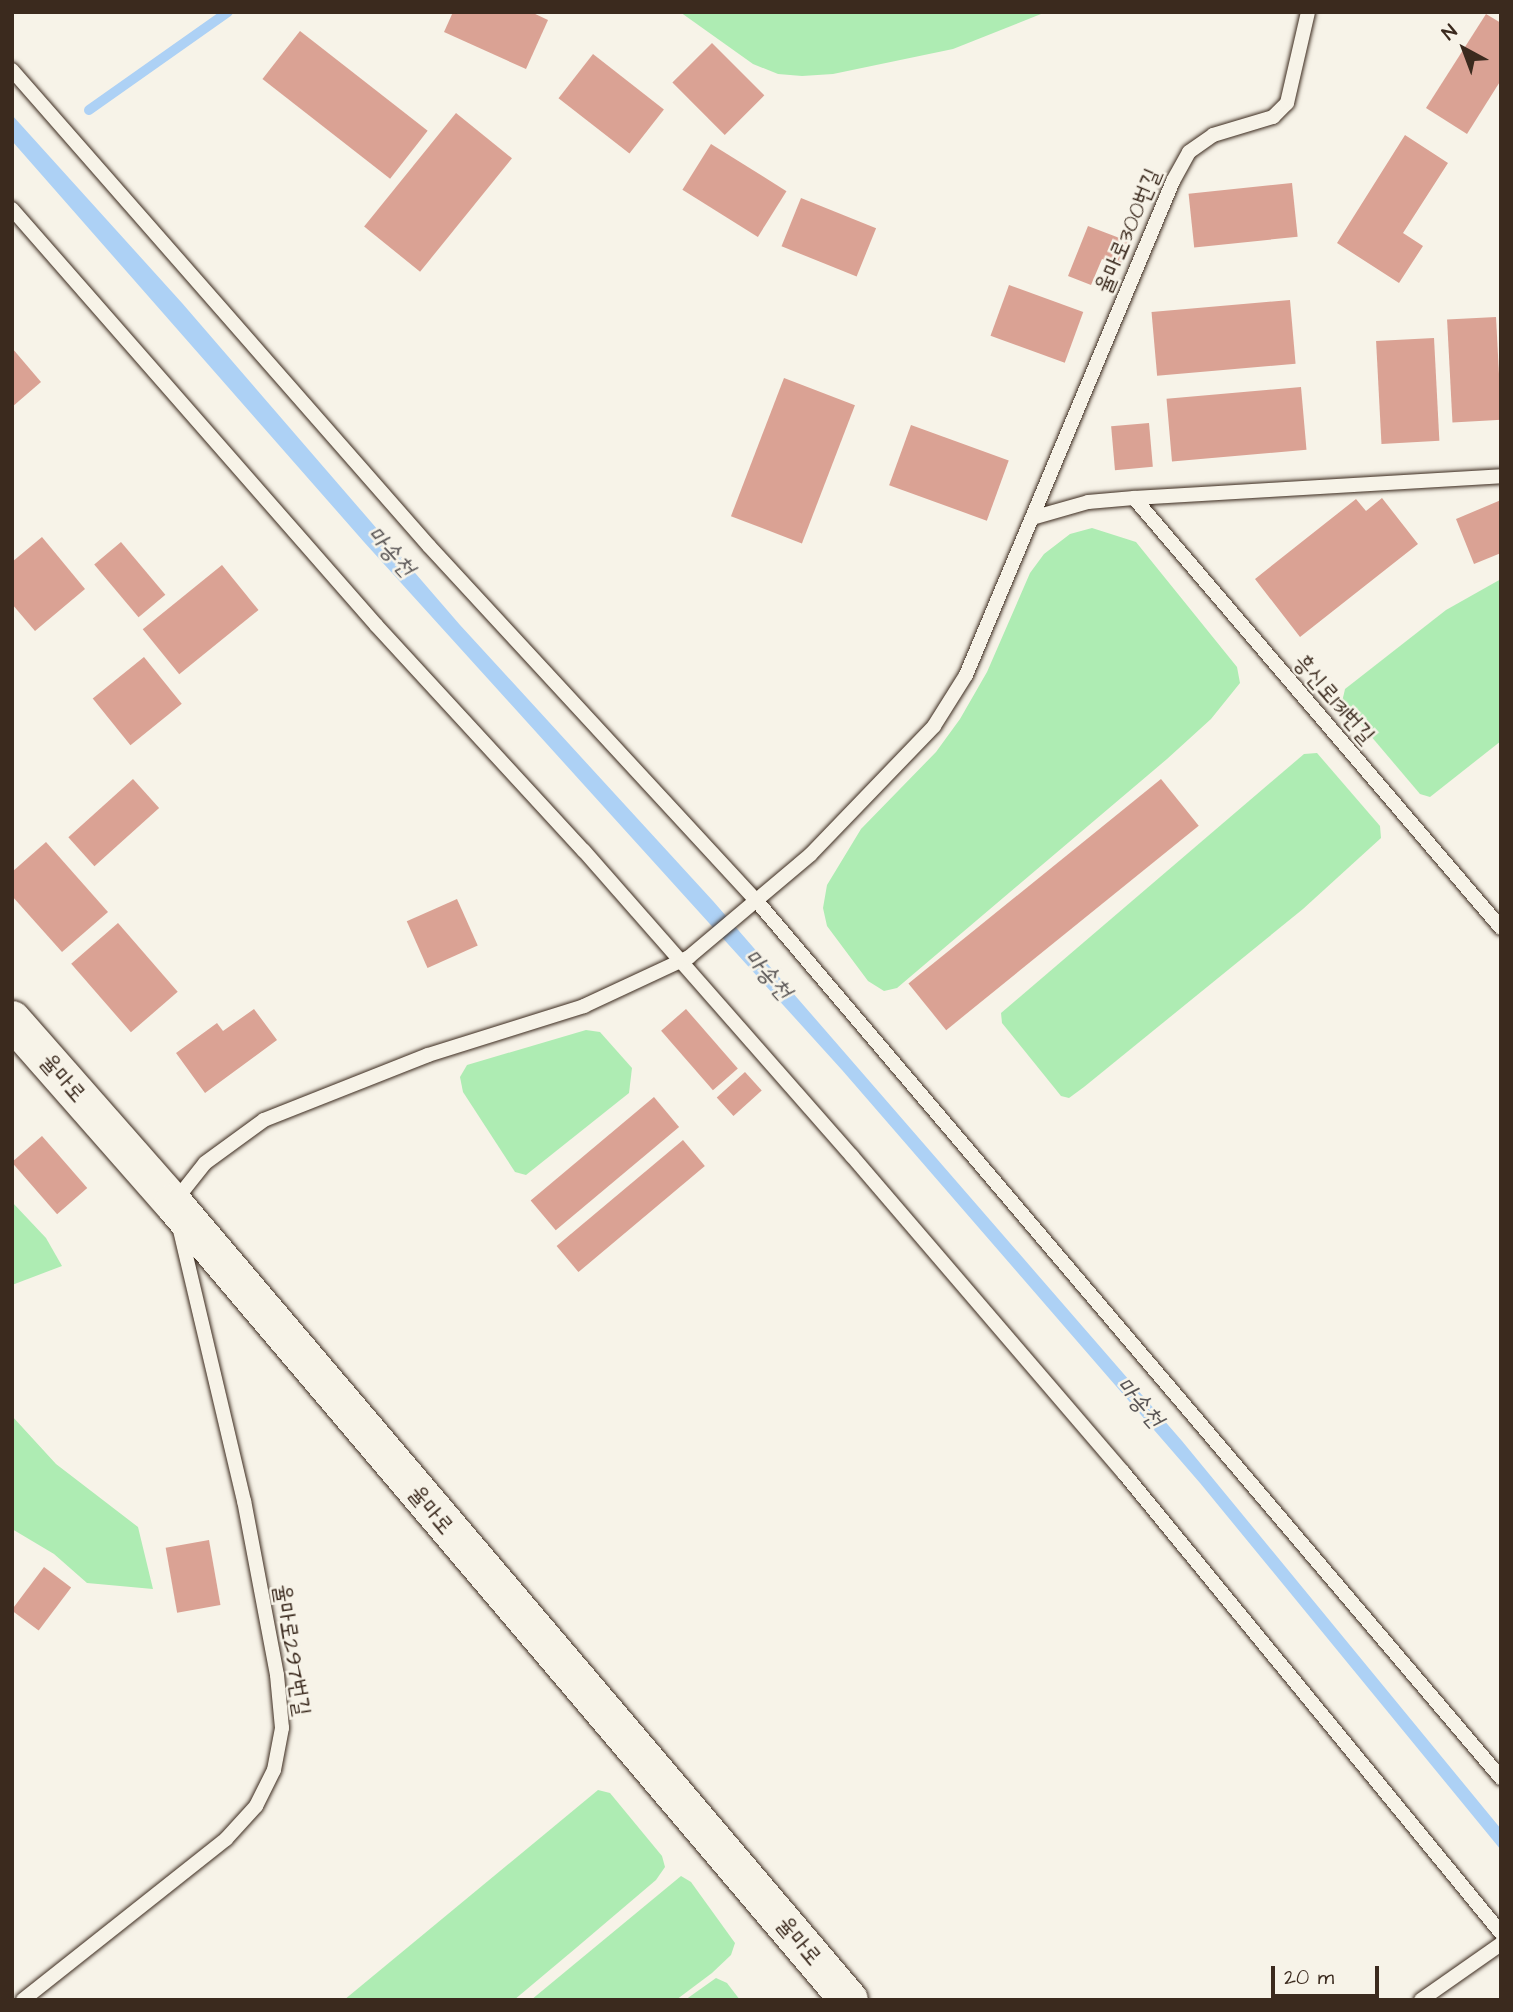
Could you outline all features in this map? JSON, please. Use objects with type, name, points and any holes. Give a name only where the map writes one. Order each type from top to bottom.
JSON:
[{"type":"street","name":"율마로","points":[[12,1020],[173,1203],[849,2000]]},
{"type":"lane","name":"율마로300번길","points":[[173,1203],[205,1163],[264,1120],[428,1055],[584,1006],[684,960],[810,855],[934,726],[965,675],[1178,172],[1189,152],[1213,135],[1273,117],[1287,103],[1308,12]]},
{"type":"lane","points":[[12,69],[429,546],[755,899],[1501,1778]]},
{"type":"lane","points":[[12,209],[684,960],[1123,1472],[1501,1933]]},
{"type":"lane","points":[[1032,518],[1088,502],[1501,476]]},
{"type":"lane","name":"흥신로131번길","points":[[1134,498],[1501,928]]},
{"type":"lane","name":"율마로297번길","points":[[23,2000],[226,1839],[257,1806],[274,1770],[282,1728],[277,1675],[244,1501],[173,1203]]},
{"type":"lane","points":[[1421,2000],[1501,1944]]},
{"type":"green space","points":[[680,12],[1046,12],[953,49],[833,74],[802,76],[778,74],[753,64]]},
{"type":"green space","points":[[1092,528],[1136,542],[1237,667],[1240,683],[1211,719],[1167,759],[897,988],[884,991],[868,981],[827,926],[823,908],[827,885],[861,829],[936,752],[960,719],[987,672],[1030,573],[1044,554],[1070,534]]},
{"type":"green space","points":[[1501,579],[1501,741],[1430,797],[1420,794],[1342,702],[1345,689],[1446,610]]},
{"type":"green space","points":[[1317,753],[1380,826],[1381,838],[1303,909],[1084,1087],[1069,1098],[1061,1096],[1002,1023],[1001,1013],[1304,754]]},
{"type":"green space","points":[[586,1030],[600,1032],[632,1068],[629,1093],[526,1175],[515,1172],[463,1092],[460,1077],[467,1065]]},
{"type":"green space","points":[[12,1202],[46,1238],[62,1266],[12,1285]]},
{"type":"green space","points":[[12,1416],[56,1464],[138,1527],[153,1589],[87,1583],[54,1554],[12,1529]]},
{"type":"green space","points":[[598,1790],[610,1793],[662,1856],[665,1867],[656,1880],[514,2000],[344,2000]]},
{"type":"green space","points":[[681,1876],[691,1882],[735,1943],[731,1955],[712,1973],[676,2000],[531,2000]]},
{"type":"green space","points":[[716,1978],[727,1983],[740,2000],[685,2000]]},
{"type":"water","name":"마송천","points":[[12,115],[182,303],[460,625],[713,901],[1182,1441],[1501,1829],[1501,1850],[1200,1483],[842,1070],[364,542],[12,141]]},
{"type":"building","points":[[453,12],[531,12],[548,20],[526,69],[444,32]]},
{"type":"building","points":[[1486,14],[1501,23],[1501,80],[1467,134],[1426,108]]},
{"type":"building","points":[[300,31],[428,131],[390,179],[262,79]]},
{"type":"building","points":[[712,43],[764,95],[725,135],[672,83]]},
{"type":"building","points":[[593,54],[664,109],[629,154],[559,98]]},
{"type":"building","points":[[456,113],[512,158],[420,272],[364,226]]},
{"type":"building","points":[[1405,135],[1448,163],[1403,233],[1423,246],[1399,283],[1337,243]]},
{"type":"building","points":[[711,144],[786,191],[758,237],[682,190]]},
{"type":"building","points":[[1292,183],[1298,237],[1194,248],[1189,194]]},
{"type":"building","points":[[801,198],[876,228],[857,277],[782,246]]},
{"type":"building","points":[[1088,226],[1130,242],[1120,266],[1102,259],[1091,285],[1068,276]]},
{"type":"building","points":[[1009,285],[1083,312],[1065,363],[991,336]]},
{"type":"building","points":[[1290,300],[1296,364],[1157,376],[1152,312]]},
{"type":"building","points":[[1496,317],[1501,420],[1452,422],[1447,320]]},
{"type":"building","points":[[1434,338],[1439,441],[1381,444],[1376,341]]},
{"type":"building","points":[[12,348],[41,382],[12,407]]},
{"type":"building","points":[[784,378],[855,405],[802,543],[731,516]]},
{"type":"building","points":[[1301,387],[1306,450],[1172,462],[1167,399]]},
{"type":"building","points":[[1149,423],[1153,467],[1115,470],[1111,426]]},
{"type":"building","points":[[911,425],[1009,461],[987,521],[889,485]]},
{"type":"building","points":[[1382,498],[1418,544],[1300,637],[1255,579],[1356,499],[1366,511]]},
{"type":"building","points":[[1501,500],[1501,553],[1474,564],[1456,519]]},
{"type":"building","points":[[42,537],[85,589],[35,631],[12,604],[12,562]]},
{"type":"building","points":[[121,542],[165,595],[139,617],[94,564]]},
{"type":"building","points":[[222,565],[259,610],[179,674],[143,629]]},
{"type":"building","points":[[144,657],[182,704],[130,745],[93,699]]},
{"type":"building","points":[[133,779],[159,808],[94,866],[68,837]]},
{"type":"building","points":[[1161,779],[1199,826],[946,1030],[908,984]]},
{"type":"building","points":[[46,842],[108,912],[62,952],[12,896],[12,872]]},
{"type":"building","points":[[457,899],[478,946],[427,968],[407,921]]},
{"type":"building","points":[[118,923],[178,992],[131,1032],[71,964]]},
{"type":"building","points":[[254,1009],[277,1040],[205,1093],[176,1053],[217,1023],[223,1031]]},
{"type":"building","points":[[686,1009],[738,1069],[713,1090],[661,1031]]},
{"type":"building","points":[[745,1072],[762,1091],[733,1116],[717,1097]]},
{"type":"building","points":[[654,1097],[679,1127],[556,1230],[531,1200]]},
{"type":"building","points":[[42,1136],[87,1188],[57,1214],[12,1162]]},
{"type":"building","points":[[683,1140],[705,1166],[578,1272],[557,1246]]},
{"type":"building","points":[[209,1540],[220,1605],[177,1613],[166,1548]]},
{"type":"building","points":[[44,1567],[71,1587],[39,1631],[12,1609]]},
{"type":"waterway","points":[[89,110],[228,12]]}]
